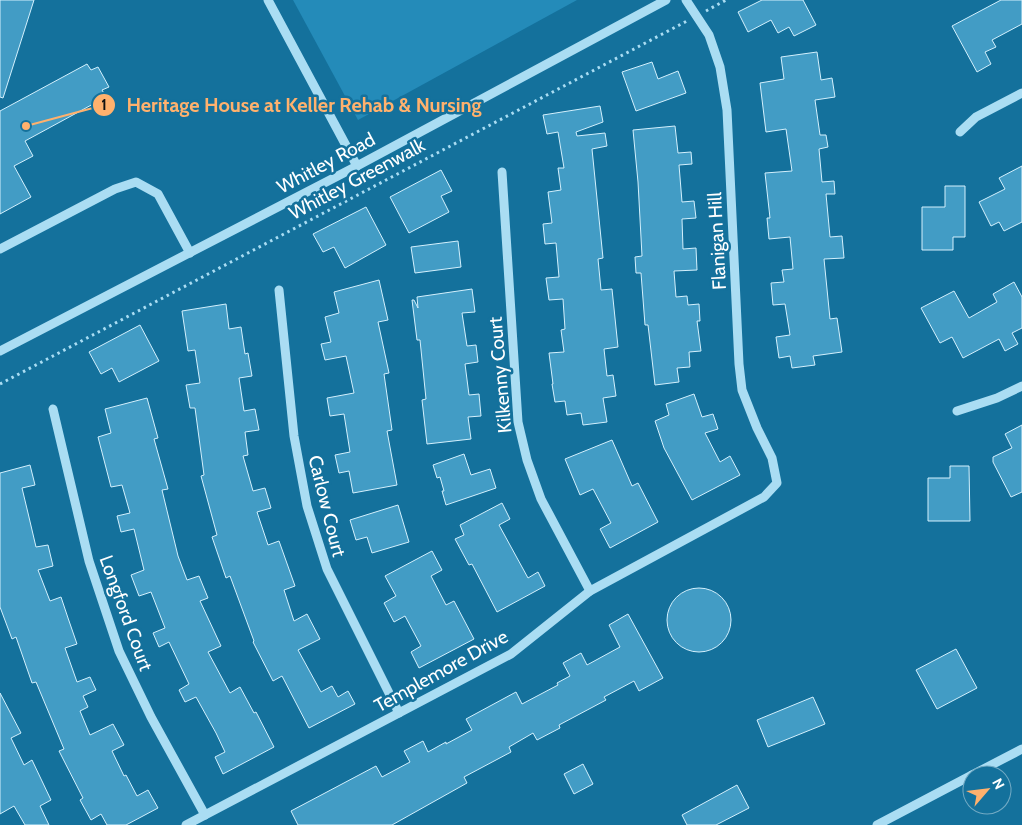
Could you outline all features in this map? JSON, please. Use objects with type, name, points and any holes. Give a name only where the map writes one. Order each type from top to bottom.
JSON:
[{"type":"street","points":[[268,0],[357,166]]},
{"type":"street","name":"Whitley Road","points":[[0,351],[357,166],[666,0]]},
{"type":"street","name":"Flanigan Hill","points":[[686,0],[709,35],[720,67],[727,110],[739,364],[742,390],[757,428],[772,458],[777,483]]},
{"type":"street","points":[[960,132],[976,117],[1022,93]]},
{"type":"street","name":"Kilkenny Court","points":[[502,172],[518,422],[527,460],[541,498],[590,591]]},
{"type":"street","points":[[0,249],[115,189],[136,182],[158,194],[190,252]]},
{"type":"street","name":"Carlow Court","points":[[279,290],[294,436],[308,506],[326,569],[399,713]]},
{"type":"street","points":[[957,411],[997,398],[1022,386]]},
{"type":"street","name":"Longford Court","points":[[53,409],[89,562],[119,651],[150,717],[205,815]]},
{"type":"street","name":"Templemore Drive","points":[[186,825],[511,654],[590,591],[764,497],[777,483]]},
{"type":"street","points":[[991,765],[1022,749]]},
{"type":"street","points":[[877,825],[962,780]]},
{"type":"path","name":"Whitley Greenwalk","points":[[0,384],[726,0]]},
{"type":"shaded area","points":[[293,0],[577,0],[358,120]]},
{"type":"building","points":[[0,0],[34,0],[3,98],[0,97]]},
{"type":"building","points":[[762,0],[803,0],[816,25],[794,36],[789,27],[778,33],[771,20],[748,32],[738,12]]},
{"type":"building","points":[[1001,0],[1022,0],[1022,24],[992,40],[996,47],[985,52],[991,64],[977,72],[952,26]]},
{"type":"building","points":[[817,52],[821,80],[832,78],[835,97],[815,100],[820,135],[826,135],[828,147],[819,149],[822,182],[834,181],[835,194],[826,194],[830,237],[842,236],[844,258],[824,259],[830,319],[837,318],[842,352],[813,356],[815,365],[792,368],[790,356],[779,358],[776,337],[790,335],[785,304],[773,305],[771,283],[784,282],[782,270],[793,269],[790,237],[769,239],[767,218],[770,218],[765,173],[792,171],[786,129],[766,132],[760,83],[784,79],[781,57]]},
{"type":"building","points":[[652,62],[658,79],[678,71],[686,93],[636,111],[622,72]]},
{"type":"building","points":[[87,64],[91,70],[98,67],[109,87],[102,90],[106,97],[25,141],[33,156],[14,166],[31,197],[0,214],[0,111]]},
{"type":"building","points":[[600,106],[603,122],[576,132],[577,136],[605,133],[607,146],[592,149],[603,258],[598,259],[601,290],[612,289],[618,347],[604,349],[607,376],[613,375],[616,396],[603,398],[607,422],[583,425],[581,413],[567,415],[565,401],[555,402],[552,384],[549,353],[564,352],[561,330],[565,329],[563,299],[549,300],[546,278],[559,277],[556,243],[545,244],[543,224],[552,223],[548,192],[561,190],[558,168],[564,168],[558,132],[547,134],[543,115]]},
{"type":"building","points":[[675,126],[678,153],[691,152],[692,164],[679,165],[682,202],[694,201],[696,218],[682,219],[683,249],[696,248],[697,270],[674,271],[676,297],[687,296],[688,305],[699,304],[700,321],[697,321],[701,351],[689,352],[690,367],[677,368],[679,382],[655,385],[648,325],[645,325],[641,273],[636,273],[635,257],[642,256],[633,130]]},
{"type":"building","points":[[1022,166],[1022,222],[1004,231],[999,222],[991,226],[979,202],[1005,189],[999,178]]},
{"type":"building","points":[[441,170],[452,191],[441,196],[449,212],[409,233],[390,197]]},
{"type":"building","points":[[945,186],[965,186],[965,237],[953,237],[953,250],[922,250],[922,207],[945,207]]},
{"type":"building","points":[[366,207],[386,245],[345,268],[334,247],[323,252],[313,234]]},
{"type":"building","points":[[458,241],[461,267],[415,273],[411,247]]},
{"type":"building","points":[[379,280],[388,320],[378,322],[389,373],[384,374],[392,430],[387,431],[397,485],[353,493],[349,471],[339,473],[335,455],[350,452],[344,414],[330,416],[327,398],[354,393],[346,356],[325,360],[321,344],[331,342],[325,317],[339,313],[334,292]]},
{"type":"building","points":[[1014,282],[1022,297],[1022,328],[1012,333],[1018,344],[1005,351],[999,339],[963,358],[952,337],[940,343],[921,308],[954,291],[969,318],[997,302],[993,294]]},
{"type":"building","points":[[472,289],[475,312],[462,313],[467,346],[476,345],[478,362],[465,364],[469,395],[479,394],[481,416],[468,417],[471,439],[427,444],[422,400],[426,399],[420,340],[417,340],[412,300],[414,300],[418,308],[417,297]]},
{"type":"building","points":[[226,304],[229,329],[241,327],[245,354],[248,353],[252,376],[239,378],[244,411],[255,409],[259,430],[245,432],[248,455],[243,456],[253,491],[265,488],[271,508],[257,512],[268,545],[279,541],[295,586],[284,590],[294,621],[307,614],[320,639],[298,650],[321,692],[332,686],[338,697],[348,691],[355,704],[309,728],[282,676],[273,681],[253,642],[230,576],[226,578],[212,537],[217,535],[201,476],[204,475],[195,408],[190,408],[186,385],[200,383],[195,350],[188,351],[182,311]]},
{"type":"building","points":[[140,325],[159,361],[119,382],[112,368],[101,374],[89,352]]},
{"type":"building","points":[[694,394],[702,417],[713,414],[718,429],[705,433],[720,462],[730,456],[740,475],[692,500],[664,448],[655,421],[669,415],[666,404]]},
{"type":"building","points":[[147,398],[158,438],[154,439],[168,489],[162,490],[178,556],[187,580],[199,576],[208,598],[200,601],[221,646],[208,652],[230,693],[240,687],[254,713],[256,712],[274,747],[223,774],[215,757],[225,752],[196,697],[185,702],[179,690],[189,684],[169,642],[159,647],[153,633],[165,628],[151,592],[139,596],[131,575],[144,570],[134,529],[121,532],[117,516],[130,513],[122,485],[111,487],[98,437],[111,433],[105,409]]},
{"type":"building","points":[[1022,425],[1022,492],[1011,497],[993,462],[993,457],[1012,448],[1005,434]]},
{"type":"building","points":[[612,440],[632,486],[638,483],[658,522],[610,548],[600,529],[611,523],[593,489],[580,495],[565,459]]},
{"type":"building","points":[[464,454],[471,475],[490,469],[496,488],[446,505],[440,477],[437,478],[433,465]]},
{"type":"building","points":[[30,465],[35,485],[22,488],[36,547],[48,545],[53,566],[38,570],[50,601],[61,597],[77,644],[65,648],[77,682],[90,677],[96,690],[83,696],[88,707],[80,711],[90,735],[113,724],[124,745],[112,751],[124,776],[126,775],[137,796],[148,790],[158,808],[126,825],[107,825],[101,814],[91,820],[80,800],[83,798],[59,751],[64,749],[36,682],[32,683],[16,637],[12,639],[0,607],[0,473]]},
{"type":"building","points":[[950,466],[969,466],[970,521],[928,521],[928,478],[950,478]]},
{"type":"building","points":[[502,503],[510,519],[499,525],[528,578],[538,572],[545,586],[497,612],[472,564],[469,565],[455,539],[464,535],[460,525]]},
{"type":"building","points":[[398,505],[409,542],[372,553],[367,537],[356,540],[350,520]]},
{"type":"building","points":[[432,551],[442,570],[431,576],[446,605],[454,601],[474,639],[419,668],[411,652],[421,646],[405,616],[394,622],[384,603],[396,596],[385,576]]},
{"type":"building","points":[[699,588],[711,590],[722,597],[729,608],[731,620],[729,632],[722,643],[711,650],[699,652],[687,650],[676,643],[669,632],[667,620],[669,608],[676,597],[687,590]]},
{"type":"building","points":[[628,614],[663,678],[639,691],[634,681],[604,697],[606,700],[559,725],[560,728],[537,740],[533,733],[509,747],[511,752],[464,777],[467,783],[392,825],[298,825],[291,811],[376,766],[382,777],[410,762],[404,751],[423,741],[428,752],[446,742],[446,744],[472,730],[466,719],[516,692],[522,704],[558,685],[557,683],[570,676],[563,663],[581,653],[587,665],[620,647],[609,625]]},
{"type":"building","points":[[956,649],[977,688],[937,709],[916,670]]},
{"type":"building","points":[[0,693],[21,733],[11,738],[24,765],[32,760],[51,800],[40,806],[49,825],[25,825],[14,806],[0,814]]},
{"type":"building","points":[[813,697],[825,724],[768,747],[757,720]]},
{"type":"building","points":[[583,764],[593,784],[574,794],[564,774]]},
{"type":"building","points":[[737,785],[749,808],[716,825],[687,825],[682,815]]},
{"type":"place","name":"Heritage House at Keller Rehab & Nursing","points":[[26,126]]}]
